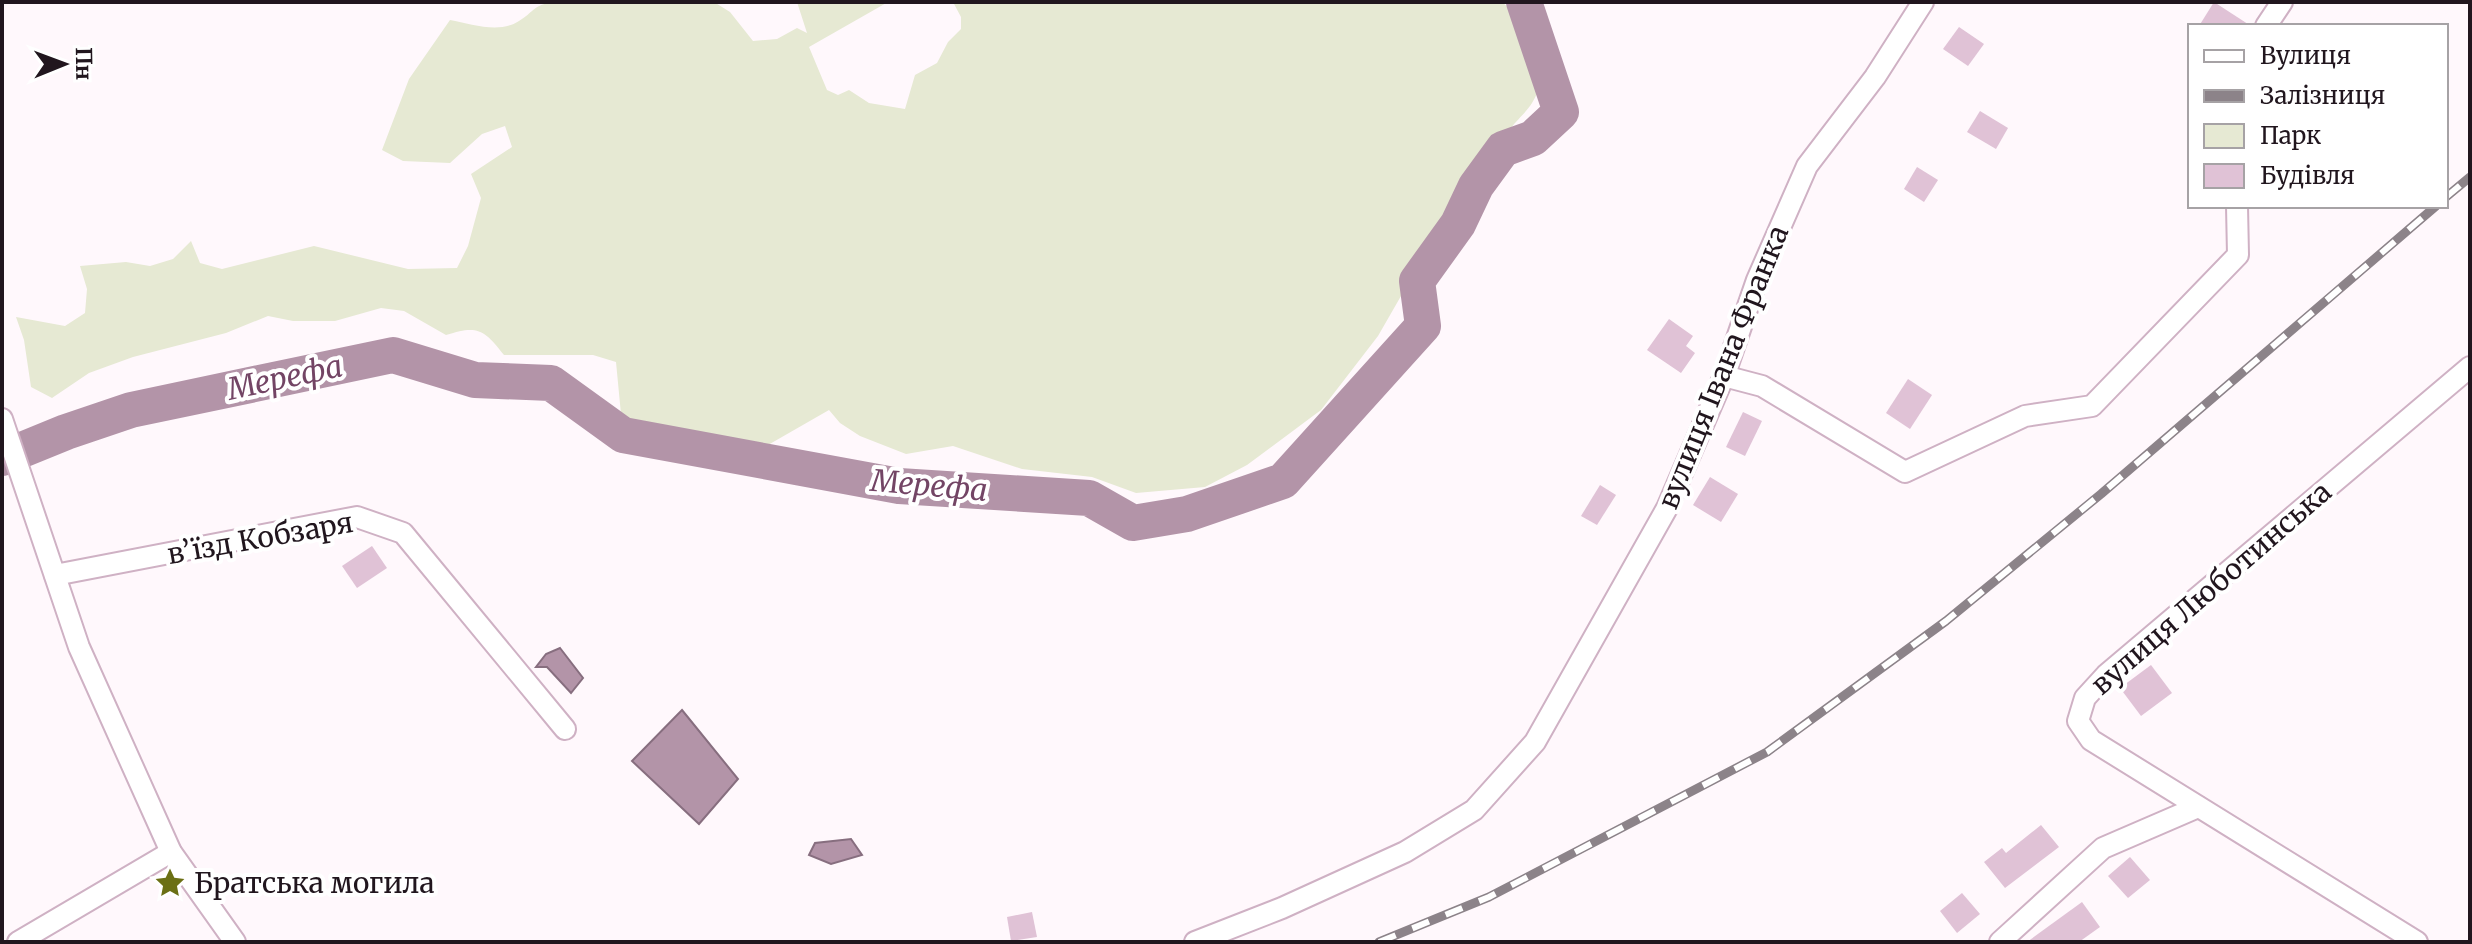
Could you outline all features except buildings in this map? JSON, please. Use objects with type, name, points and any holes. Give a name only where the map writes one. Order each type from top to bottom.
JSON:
[{"type":"street","name":"вулиця Івана Франка","points":[[1195,942],[1282,908],[1405,852],[1474,810],[1535,742],[1667,508],[1724,376],[1757,280],[1807,166],[1875,77],[1923,2]]},
{"type":"street","points":[[2267,24],[2282,2]]},
{"type":"street","points":[[1724,376],[1762,386],[1905,472],[2025,416],[2092,406],[2238,255],[2237,208]]},
{"type":"street","name":"вулиця Люботинська","points":[[2198,807],[2091,740],[2078,721],[2085,698],[2106,675],[2470,367]]},
{"type":"street","points":[[2,419],[79,647],[171,852],[235,942]]},
{"type":"street","name":"в’їзд Кобзаря","points":[[55,575],[357,517],[403,533],[565,729]]},
{"type":"street","points":[[2000,942],[2103,848],[2198,807],[2417,942]]},
{"type":"street","points":[[18,942],[171,852]]},
{"type":"green space","points":[[551,2],[714,2],[730,12],[753,41],[777,39],[797,28],[807,33],[797,2],[888,2],[809,47],[827,90],[838,95],[849,90],[869,103],[905,109],[915,75],[937,63],[948,42],[961,29],[961,17],[953,2],[1502,2],[1519,17],[1541,84],[1532,103],[1507,135],[1503,149],[1465,175],[1456,195],[1419,253],[1401,296],[1378,336],[1321,410],[1247,465],[1205,487],[1136,493],[1092,477],[1022,469],[953,446],[906,454],[860,436],[840,423],[829,410],[768,445],[698,443],[651,432],[623,435],[616,362],[593,355],[504,355],[479,332],[465,330],[446,335],[404,311],[381,308],[335,321],[293,321],[268,316],[226,333],[133,357],[89,373],[52,398],[31,387],[24,340],[16,317],[65,326],[85,313],[87,289],[80,266],[126,262],[150,266],[173,259],[191,241],[200,263],[222,269],[314,246],[408,269],[457,268],[468,246],[481,198],[471,174],[512,147],[505,126],[482,134],[450,163],[403,161],[382,150],[409,79],[450,20],[503,27]]},
{"type":"shaded area","points":[[560,648],[583,678],[571,693],[547,667],[536,667],[546,654]]},
{"type":"shaded area","points":[[682,710],[738,779],[699,824],[632,761]]},
{"type":"shaded area","points":[[851,839],[862,855],[831,864],[809,855],[815,843]]},
{"type":"waterway","name":"Мерефа","points":[[2,458],[131,410],[393,355],[475,380],[551,383],[623,435],[899,486],[1089,498],[1133,523],[1187,514],[1283,481],[1423,326],[1417,281],[1458,224],[1476,186],[1503,149],[1533,138],[1561,112],[1524,2]]},
{"type":"railway","points":[[2448,195],[2470,177]]},
{"type":"railway","points":[[1379,942],[1489,897],[1767,752],[1946,621],[2101,494],[2434,208]]},
{"type":"place","name":"Братська могила","points":[[170,883]]}]
